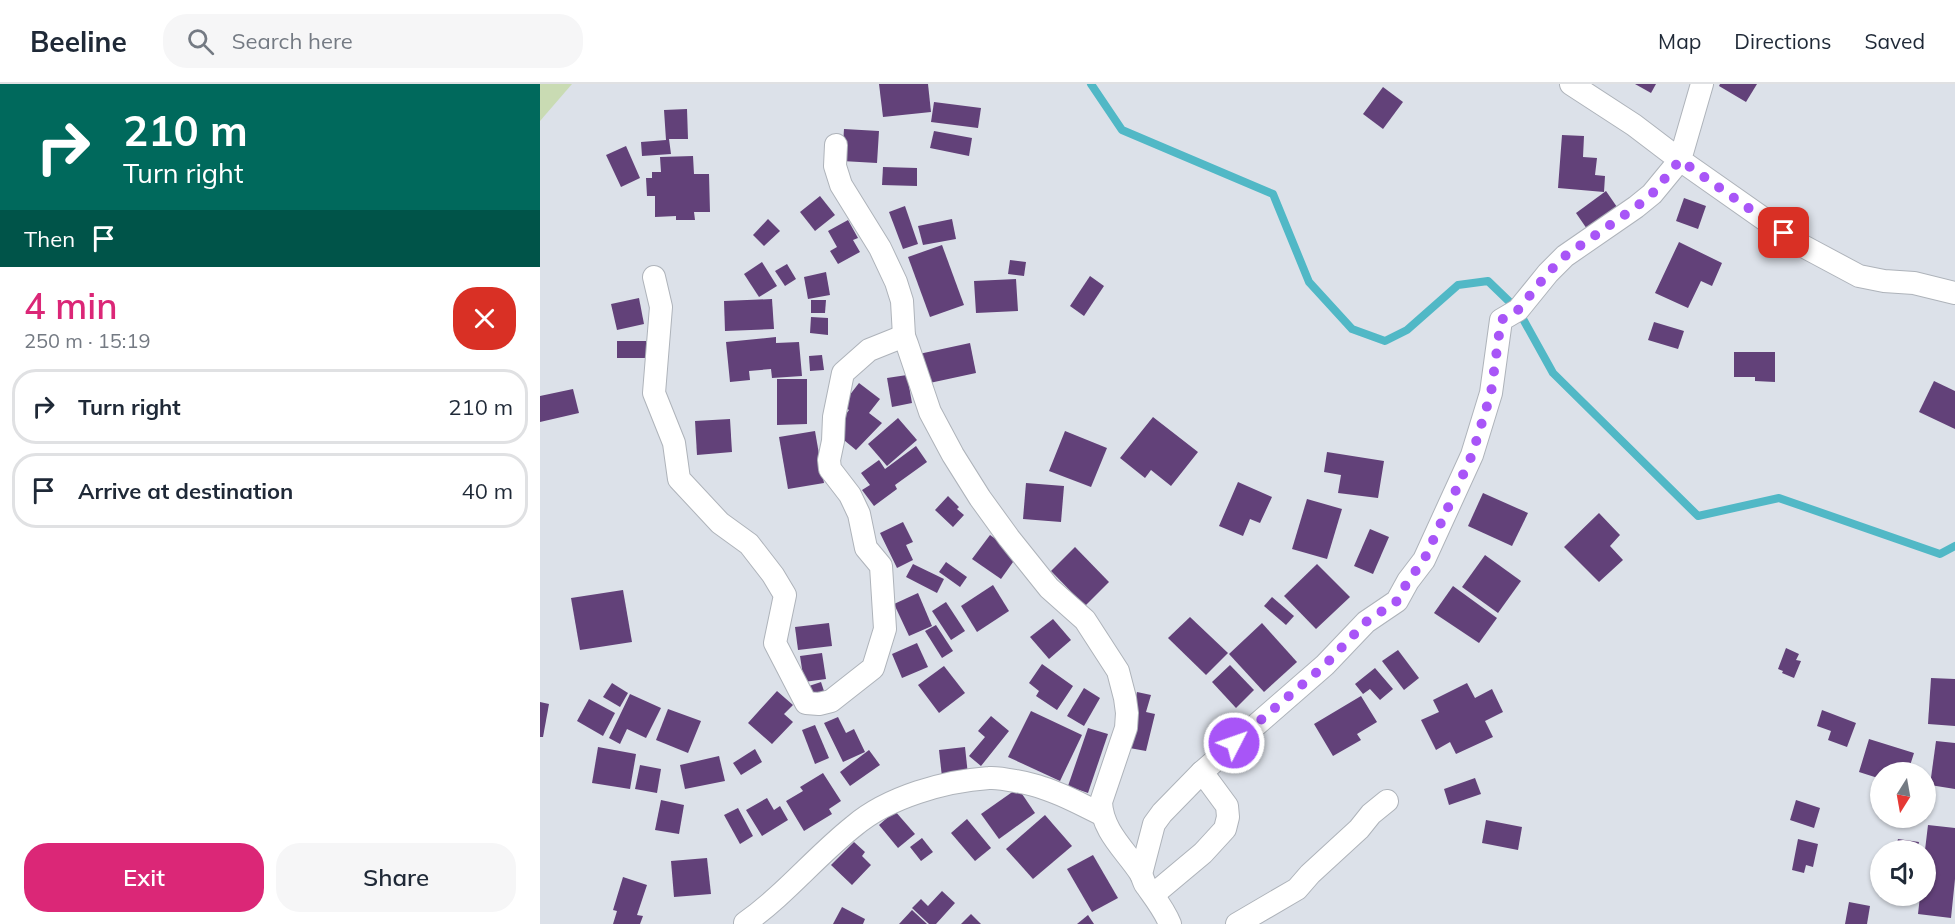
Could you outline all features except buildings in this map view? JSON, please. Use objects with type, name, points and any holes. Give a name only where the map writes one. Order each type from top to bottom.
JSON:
[{"type":"street","points":[[1571,84],[1634,125],[1801,245],[1859,276],[1884,281],[1914,283],[1955,293]]},
{"type":"street","points":[[1141,874],[1154,824],[1162,813],[1202,772],[1325,665],[1366,622],[1397,601],[1408,581],[1424,560],[1472,455],[1491,393],[1501,320],[1518,310],[1565,256],[1652,194],[1680,160],[1702,84]]},
{"type":"street","points":[[836,145],[835,166],[841,185],[880,248],[896,282],[902,301],[904,336],[930,412],[958,464],[1009,538],[1049,588],[1085,620],[1118,671],[1125,698],[1127,720],[1101,802],[1101,814],[1170,922]]},
{"type":"street","points":[[654,277],[662,307],[654,393],[674,443],[679,479],[720,523],[749,544],[786,595],[775,643],[806,703],[819,704],[831,701],[873,668],[885,629],[881,566],[866,548],[859,514],[850,495],[830,469],[829,460],[834,417],[843,373],[869,350],[904,336]]},
{"type":"street","points":[[1154,894],[1203,853],[1226,829],[1227,806],[1202,772]]},
{"type":"street","points":[[745,923],[765,909],[818,857],[856,824],[903,796],[930,788],[992,777],[1043,787],[1101,814]]},
{"type":"street","points":[[1237,924],[1297,890],[1310,874],[1387,801]]},
{"type":"green space","points":[[540,84],[572,84],[540,121]]},
{"type":"waterway","points":[[1091,84],[1122,130],[1273,194],[1309,282],[1352,329],[1385,341],[1407,330],[1458,285],[1488,281],[1518,310],[1553,373],[1698,516],[1779,498],[1940,554],[1955,546]]},
{"type":"route","points":[[1234,743],[1325,665],[1366,622],[1397,601],[1408,581],[1424,560],[1472,455],[1491,393],[1501,320],[1518,310],[1556,264],[1652,194],[1680,160],[1784,233]]}]
